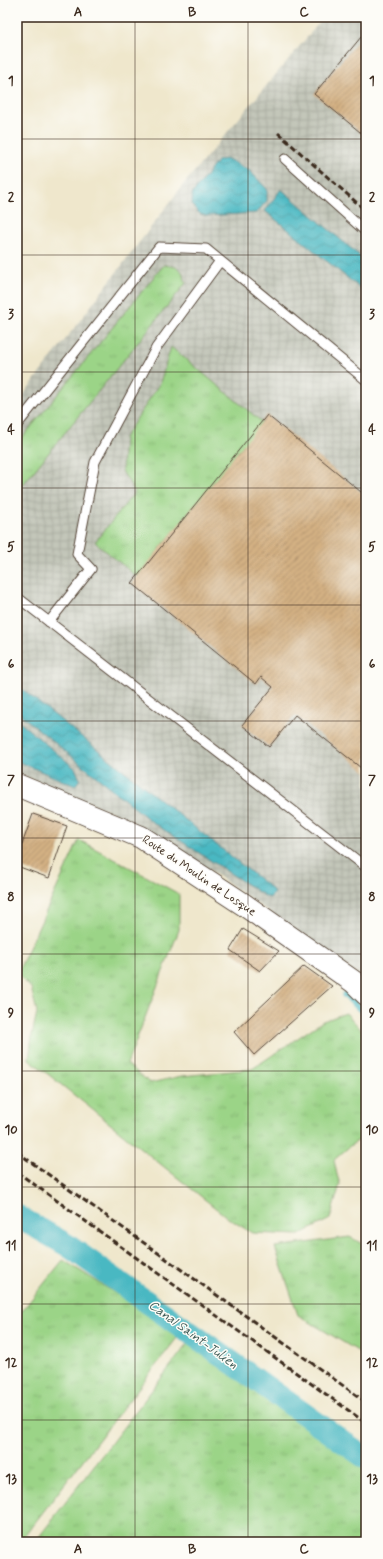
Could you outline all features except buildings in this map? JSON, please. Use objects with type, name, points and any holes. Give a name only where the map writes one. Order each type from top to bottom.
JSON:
[{"type":"street","name":"Route du Moulin de Losque","points":[[17,785],[141,837],[243,904],[354,982],[366,994]]},
{"type":"lane","points":[[285,159],[366,232]]},
{"type":"lane","points":[[17,425],[159,247],[206,249],[366,380]]},
{"type":"lane","points":[[49,622],[90,569],[77,554],[95,462],[156,348],[220,261]]},
{"type":"lane","points":[[17,597],[366,867]]},
{"type":"shaded area","points":[[324,17],[366,17],[366,980],[211,871],[126,818],[17,773],[17,403],[183,185]]},
{"type":"green space","points":[[164,265],[180,269],[186,283],[17,492],[17,444]]},
{"type":"green space","points":[[171,347],[262,422],[137,577],[95,542],[135,492],[122,471],[124,438],[160,383]]},
{"type":"green space","points":[[79,840],[179,894],[179,930],[127,1064],[150,1083],[182,1076],[252,1069],[323,1021],[346,1013],[366,1035],[366,1136],[351,1145],[334,1160],[340,1184],[330,1219],[299,1235],[252,1233],[228,1218],[29,1059],[37,1012],[31,988],[17,974]]},
{"type":"green space","points":[[350,1237],[366,1246],[366,1356],[298,1315],[275,1247]]},
{"type":"green space","points":[[63,1260],[180,1334],[20,1542],[17,1542],[17,1317]]},
{"type":"green space","points":[[189,1342],[366,1469],[366,1542],[35,1542]]},
{"type":"water","points":[[228,159],[250,171],[267,189],[267,201],[256,213],[207,216],[200,214],[192,205],[192,194],[218,160]]},
{"type":"water","points":[[281,189],[366,261],[366,293],[265,211]]},
{"type":"water","points":[[17,685],[272,889],[274,893],[270,898],[266,897],[152,822],[17,712]]},
{"type":"water","points":[[17,720],[75,768],[80,779],[75,786],[17,761]]},
{"type":"waterway","points":[[345,995],[366,1014]]},
{"type":"waterway","name":"Canal Saint-Julien","points":[[17,1216],[67,1245],[366,1458]]},
{"type":"railway","points":[[278,133],[366,211]]},
{"type":"railway","points":[[17,1152],[366,1402]]},
{"type":"railway","points":[[17,1172],[366,1423]]}]
